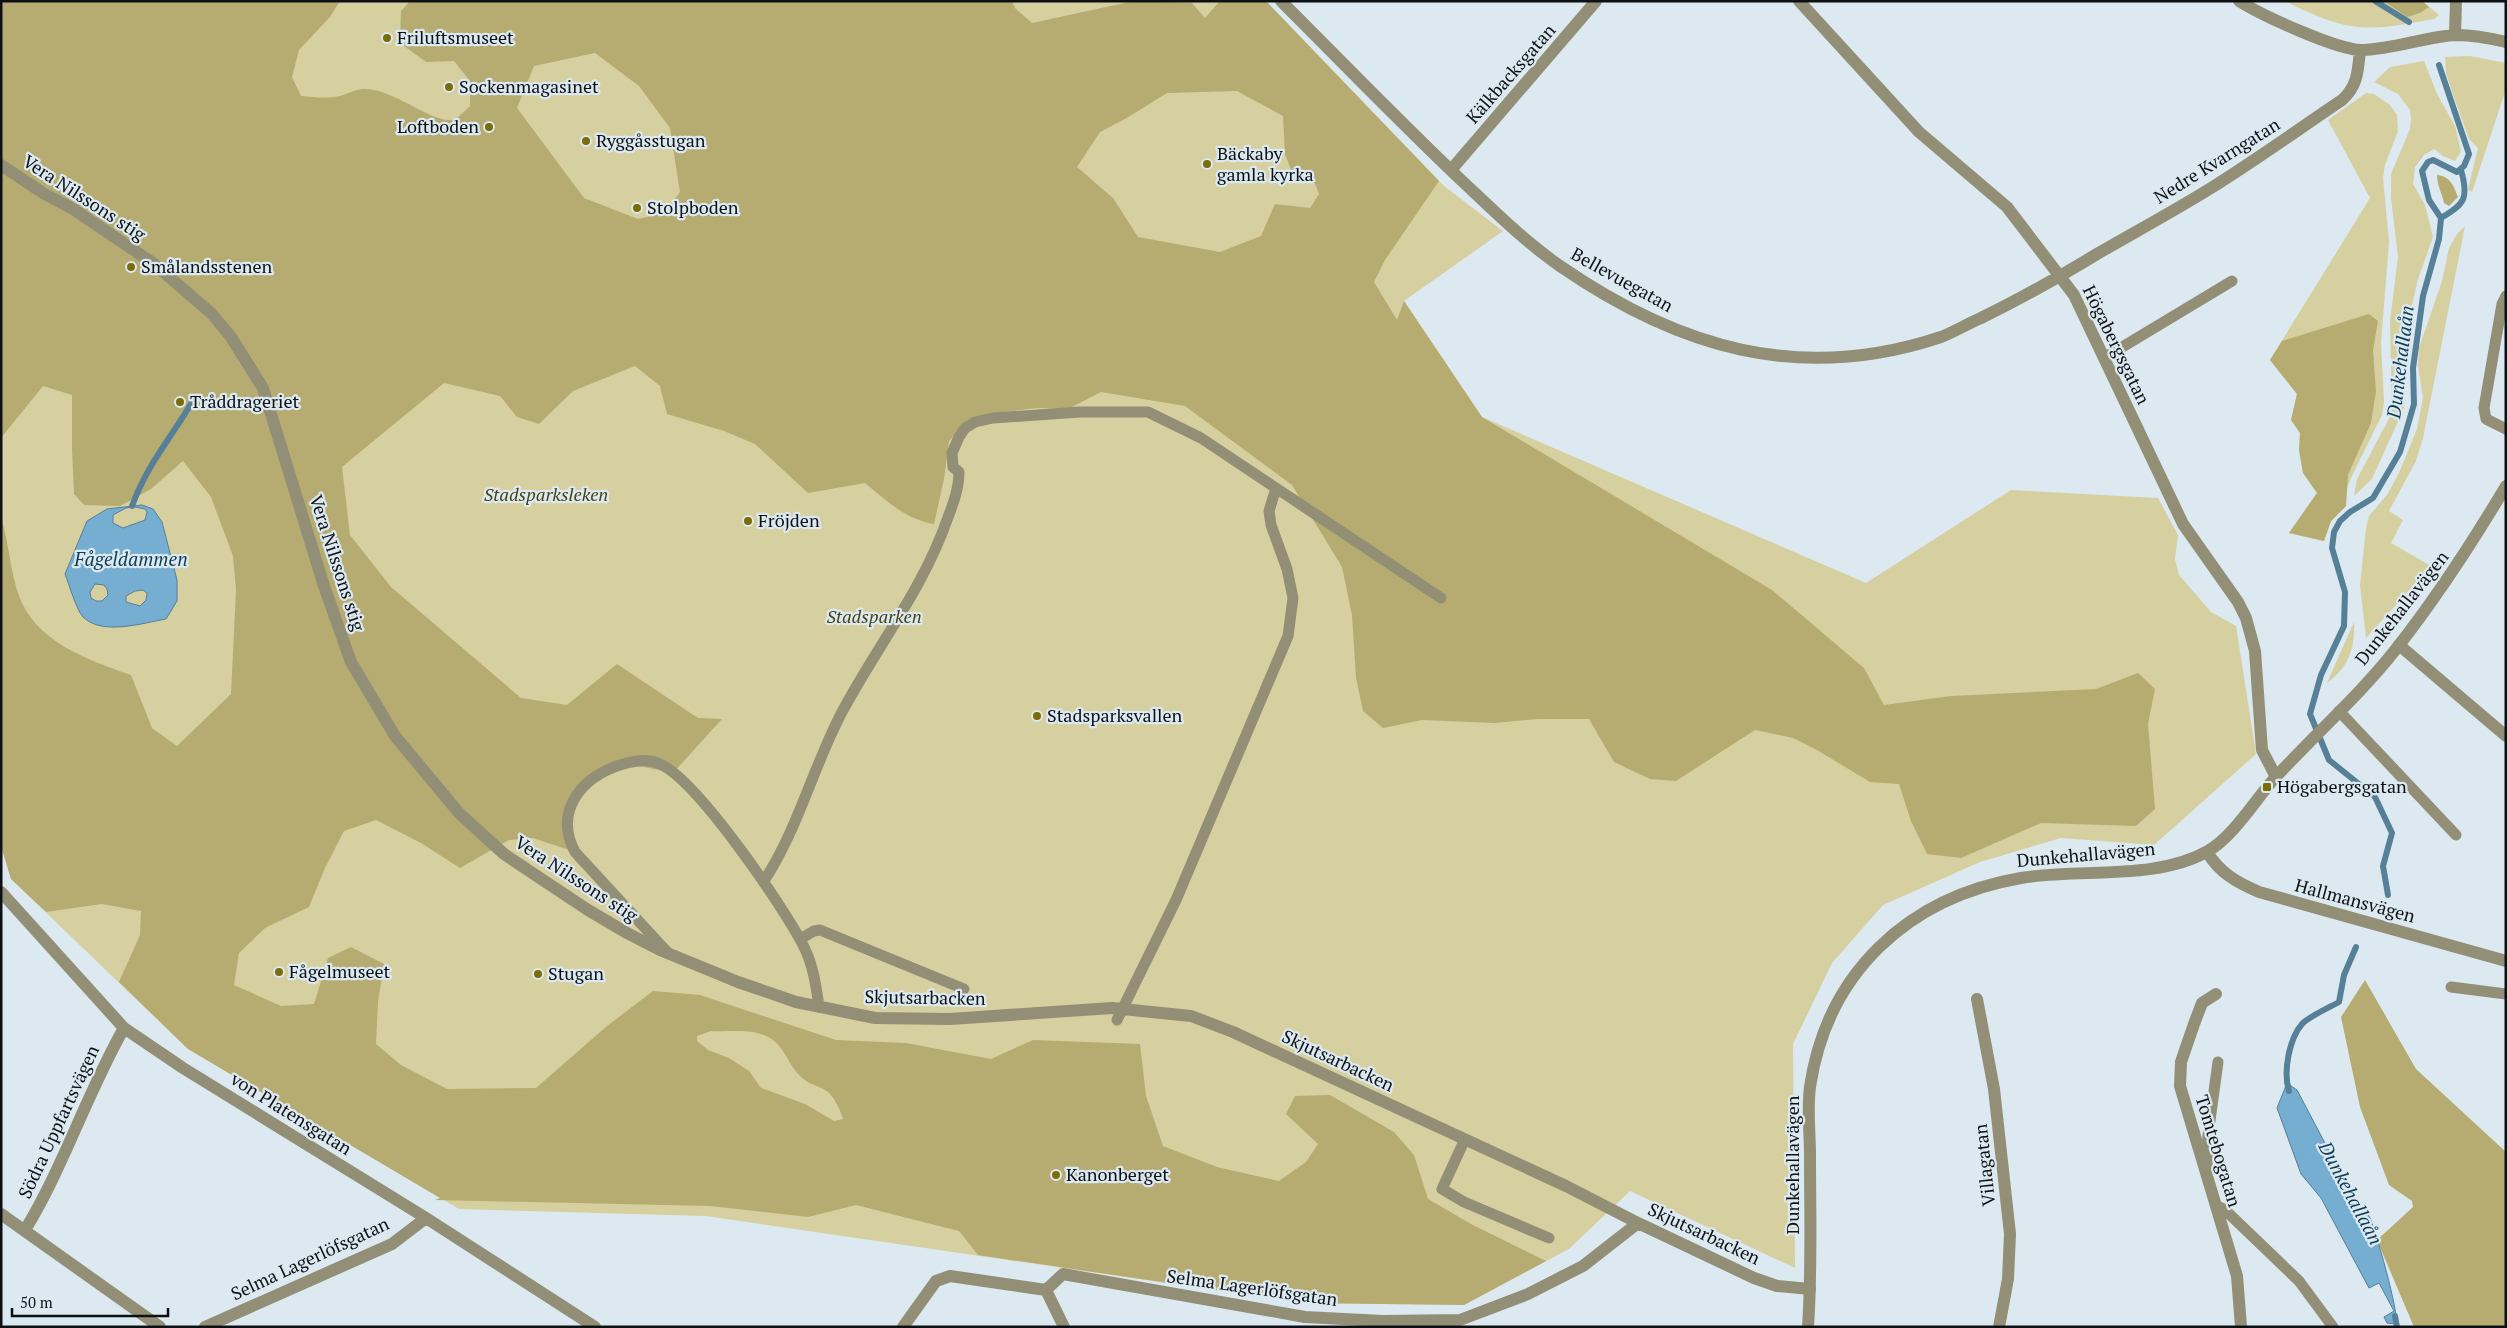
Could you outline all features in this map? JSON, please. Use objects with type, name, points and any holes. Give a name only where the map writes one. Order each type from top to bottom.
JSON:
[{"type":"street","name":"Bellevuegatan","points":[[1281,1],[1504,221],[1558,265],[1621,304],[1666,326],[1716,344],[1763,355],[1813,360],[1854,357],[1900,349],[1944,336],[2061,276]]},
{"type":"street","name":"Kälkbacksgatan","points":[[1451,170],[1596,1]]},
{"type":"street","name":"Högabergsgatan","points":[[1799,1],[1919,132],[2007,207],[2074,295],[2182,524],[2238,602],[2246,618],[2255,651],[2262,750],[2276,776]]},
{"type":"street","points":[[2239,1],[2320,39],[2360,50],[2392,47],[2455,35],[2484,36],[2506,42]]},
{"type":"street","points":[[2455,35],[2456,1]]},
{"type":"street","name":"Nedre Kvarngatan","points":[[2061,276],[2212,187],[2342,100],[2352,91],[2357,79],[2360,50]]},
{"type":"street","name":"Vera Nilssons stig","points":[[1,165],[153,263],[212,314],[231,337],[262,388],[324,586],[351,662],[395,736],[459,813],[504,854],[588,910],[668,953]]},
{"type":"street","name":"Dunkehallavägen","points":[[1808,1327],[1810,1289],[1810,1088],[1822,1041],[1839,998],[1863,965],[1899,928],[1936,904],[1992,883],[2049,873],[2136,870],[2177,864],[2207,852],[2219,843],[2276,776],[2399,645],[2463,558],[2506,486]]},
{"type":"street","points":[[2399,645],[2506,736]]},
{"type":"street","name":"Hallmansvägen","points":[[2207,852],[2226,875],[2259,892],[2506,961]]},
{"type":"street","name":"von Platensgatan","points":[[1,892],[124,1028],[183,1068],[426,1218],[594,1327]]},
{"type":"street","name":"Skjutsarbacken","points":[[668,953],[796,1002],[875,1018],[1001,1017],[1057,1011],[1119,1015],[1191,1016],[1233,1032],[1566,1186],[1638,1223],[1754,1278],[1777,1286],[1810,1289]]},
{"type":"street","name":"Tomtebogatan","points":[[2216,994],[2202,1003],[2181,1062],[2180,1086],[2237,1276],[2241,1327]]},
{"type":"street","name":"Villagatan","points":[[1977,1000],[1994,1089],[2010,1234],[2008,1279],[1999,1327]]},
{"type":"street","name":"Södra Uppfartsvägen","points":[[25,1230],[41,1204],[110,1054],[124,1028]]},
{"type":"street","points":[[1,1214],[160,1327]]},
{"type":"street","name":"Selma Lagerlöfsgatan","points":[[205,1327],[392,1244],[426,1218]]},
{"type":"street","name":"Selma Lagerlöfsgatan","points":[[1046,1290],[1063,1274],[1305,1317],[1383,1321],[1460,1320],[1528,1294],[1583,1266],[1638,1223]]},
{"type":"street","points":[[903,1327],[936,1281],[957,1275],[1046,1290],[1064,1327]]},
{"type":"lane","points":[[2104,358],[2232,281]]},
{"type":"lane","points":[[2506,296],[2502,304],[2484,408],[2486,419],[2506,430]]},
{"type":"lane","points":[[764,880],[774,865],[842,713],[930,562],[943,533],[959,483],[959,472],[953,467],[952,453],[958,437],[965,428],[975,422],[994,418],[1080,412],[1148,412],[1201,438],[1441,598]]},
{"type":"lane","points":[[1119,1015],[1176,900],[1288,636],[1293,598],[1287,569],[1271,525],[1269,511],[1276,488]]},
{"type":"lane","points":[[2339,711],[2456,835]]},
{"type":"lane","name":"Skjutsarbacken","points":[[668,953],[575,852],[568,837],[570,809],[583,786],[612,768],[636,760],[652,761],[663,765],[688,787],[710,811],[764,880],[800,939],[814,972],[819,1007]]},
{"type":"lane","points":[[800,939],[814,931],[820,930],[964,989]]},
{"type":"lane","points":[[2451,987],[2506,994]]},
{"type":"lane","points":[[2207,1176],[2209,1126],[2218,1062]]},
{"type":"lane","points":[[1465,1139],[1442,1189],[1464,1202],[1549,1238]]},
{"type":"lane","points":[[2216,1206],[2224,1209],[2300,1281],[2333,1327]]},
{"type":"green space","name":"Stadsparken","points":[[1,1],[1266,1],[1444,186],[1503,231],[1404,301],[1482,417],[1866,583],[2011,490],[2158,498],[2178,535],[2175,559],[2179,575],[2211,612],[2236,626],[2256,754],[2154,845],[2061,838],[1980,862],[1883,905],[1832,963],[1793,1044],[1795,1268],[1630,1191],[1569,1249],[1464,1305],[1304,1303],[706,1216],[459,1209],[188,1049],[11,879],[1,846]]},
{"type":"green space","points":[[2285,1],[2422,1],[2439,15],[2434,19],[2391,26],[2358,27],[2326,19]]},
{"type":"green space","points":[[2470,56],[2506,63],[2506,89],[2472,192],[2468,189],[2478,148],[2469,139],[2446,73],[2445,57]]},
{"type":"green space","points":[[2424,61],[2437,94],[2455,126],[2461,151],[2455,161],[2443,156],[2434,149],[2424,155],[2415,167],[2413,184],[2425,205],[2433,237],[2418,279],[2410,314],[2404,408],[2372,479],[2354,496],[2357,479],[2392,413],[2390,321],[2398,257],[2391,198],[2391,174],[2410,129],[2411,118],[2410,110],[2398,94],[2374,82],[2390,67]]},
{"type":"green space","points":[[2366,93],[2374,94],[2390,105],[2397,115],[2398,131],[2385,165],[2383,178],[2389,242],[2381,343],[2384,402],[2382,415],[2350,480],[2346,492],[2346,506],[2331,521],[2324,541],[2289,533],[2317,493],[2303,473],[2299,450],[2300,433],[2291,420],[2297,394],[2270,360],[2370,198],[2328,120]]},
{"type":"green space","points":[[2465,226],[2423,438],[2416,461],[2389,511],[2403,520],[2391,543],[2431,566],[2366,638],[2360,585],[2366,528],[2369,516],[2387,495],[2399,473],[2417,429],[2423,398],[2418,365],[2419,348],[2442,281],[2449,248],[2457,234]]},
{"type":"green space","points":[[2354,622],[2352,649],[2349,656],[2341,670],[2327,683]]},
{"type":"shaded area","points":[[1,1],[340,1],[330,17],[299,50],[292,77],[301,96],[320,98],[340,96],[362,89],[374,90],[447,120],[455,119],[470,106],[470,81],[454,61],[426,62],[400,43],[401,11],[410,1],[1012,1],[1015,8],[1032,23],[1134,1],[1192,3],[1205,18],[1220,1],[1266,1],[1439,181],[1385,260],[1374,282],[1397,320],[1404,301],[1482,417],[1772,590],[1864,668],[1884,705],[1951,696],[2096,689],[2138,673],[2155,689],[2148,724],[2155,809],[2136,826],[2041,823],[1961,858],[1927,854],[1911,821],[1899,784],[1870,782],[1793,738],[1755,730],[1676,781],[1650,779],[1614,762],[1589,719],[1538,719],[1495,723],[1422,720],[1383,728],[1363,711],[1356,678],[1352,615],[1342,567],[1292,485],[1185,406],[1101,392],[1068,409],[1037,408],[995,413],[969,419],[949,441],[944,479],[934,524],[905,514],[865,483],[808,493],[755,444],[724,431],[667,414],[660,386],[635,366],[573,391],[539,424],[517,417],[500,396],[444,383],[342,467],[350,535],[391,587],[521,698],[567,705],[617,664],[698,718],[722,719],[673,773],[625,763],[595,777],[570,809],[575,852],[533,838],[509,840],[460,868],[421,843],[376,820],[344,831],[325,868],[309,907],[265,928],[239,953],[234,985],[281,1006],[314,1004],[328,958],[351,947],[384,964],[378,1002],[376,1044],[401,1065],[447,1089],[536,1088],[607,1026],[653,991],[700,995],[836,1040],[906,1043],[991,1059],[1033,1040],[1140,1044],[1146,1096],[1163,1146],[1217,1167],[1279,1181],[1306,1162],[1318,1144],[1286,1114],[1295,1096],[1330,1095],[1394,1132],[1414,1155],[1428,1199],[1471,1224],[1546,1261],[1464,1305],[1304,1303],[978,1255],[959,1231],[856,1205],[808,1217],[710,1206],[435,1200],[440,1198],[188,1049],[119,982],[140,935],[141,911],[102,904],[46,912],[11,879],[1,846],[1,517],[16,586],[27,612],[38,626],[65,647],[81,656],[131,675],[152,728],[177,746],[231,694],[236,590],[233,556],[211,497],[183,461],[151,489],[120,506],[84,505],[74,494],[72,395],[43,386],[1,438]],"holes":[[[595,53],[639,86],[670,128],[680,192],[664,213],[638,219],[584,198],[517,108],[534,66]],[[1237,91],[1283,116],[1285,154],[1291,170],[1312,176],[1319,194],[1310,208],[1275,204],[1261,236],[1220,252],[1138,237],[1113,198],[1077,167],[1100,132],[1167,93]],[[711,1031],[743,1031],[755,1032],[769,1037],[780,1047],[801,1077],[831,1095],[843,1119],[834,1121],[805,1104],[761,1088],[749,1071],[729,1058],[708,1050],[697,1041],[697,1036]]]},
{"type":"shaded area","points":[[2384,1],[2422,1],[2429,7],[2420,13],[2407,17]]},
{"type":"shaded area","points":[[2437,175],[2445,177],[2453,185],[2458,197],[2449,206],[2444,203]]},
{"type":"shaded area","points":[[2369,314],[2378,321],[2373,350],[2376,392],[2371,423],[2348,475],[2346,506],[2331,521],[2324,541],[2289,533],[2317,493],[2303,473],[2299,450],[2300,433],[2291,420],[2297,394],[2270,360],[2282,341]]},
{"type":"shaded area","points":[[2365,980],[2416,1069],[2506,1152],[2506,1327],[2414,1327],[2377,1240],[2413,1207],[2412,1201],[2389,1185],[2360,1107],[2341,1017]]},
{"type":"water","name":"Fågeldammen","points":[[142,505],[153,509],[162,522],[177,580],[177,601],[166,619],[123,627],[112,627],[91,623],[80,613],[65,574],[87,521],[107,509]],"holes":[[[126,508],[145,509],[147,512],[145,520],[123,528],[113,523],[113,515]],[[95,584],[104,585],[108,595],[102,601],[96,601],[91,598],[90,592]],[[143,590],[147,593],[146,600],[140,606],[126,602],[126,596],[135,591]]]},
{"type":"water","points":[[2287,1083],[2297,1090],[2356,1202],[2369,1216],[2391,1289],[2396,1324],[2387,1323],[2384,1317],[2394,1311],[2379,1283],[2369,1288],[2321,1198],[2301,1174],[2277,1108]]},
{"type":"waterway","name":"Dunkehallaån","points":[[2375,1],[2409,22]]},
{"type":"waterway","name":"Dunkehallaån","points":[[2388,895],[2383,866],[2392,833],[2375,797],[2329,760],[2310,714],[2321,675],[2344,626],[2345,592],[2332,548],[2334,532],[2340,521],[2350,512],[2373,498],[2400,452],[2414,404],[2413,368],[2423,296],[2439,239],[2441,218],[2429,200],[2422,171],[2428,162],[2433,160],[2457,172],[2464,166],[2469,154],[2439,65]]},
{"type":"waterway","points":[[2441,218],[2455,209],[2463,199],[2465,187],[2461,170]]},
{"type":"waterway","points":[[132,506],[153,462],[195,397]]},
{"type":"waterway","name":"Dunkehallaån","points":[[2289,1091],[2287,1083],[2288,1056],[2297,1030],[2305,1021],[2339,1002],[2344,975],[2356,947]]},
{"type":"waterway","name":"Dunkehallaån","points":[[2395,1316],[2397,1327]]},
{"type":"place","name":"Friluftsmuseet","points":[[387,38]]},
{"type":"place","name":"Sockenmagasinet","points":[[449,87]]},
{"type":"place","name":"Loftboden","points":[[489,127]]},
{"type":"place","name":"Ryggåsstugan","points":[[586,141]]},
{"type":"place","name":"Bäckaby gamla kyrka","points":[[1207,164]]},
{"type":"place","name":"Stolpboden","points":[[637,208]]},
{"type":"place","name":"Smålandsstenen","points":[[131,267]]},
{"type":"place","name":"Tråddrageriet","points":[[180,402]]},
{"type":"place","name":"Fröjden","points":[[748,521]]},
{"type":"place","name":"Stadsparksvallen","points":[[1037,716]]},
{"type":"place","name":"Högabergsgatan","points":[[2267,787]]},
{"type":"place","name":"Fågelmuseet","points":[[279,972]]},
{"type":"place","name":"Stugan","points":[[538,974]]},
{"type":"place","name":"Kanonberget","points":[[1056,1175]]},
{"type":"park label","name":"Stadsparksleken","points":[[546,495]]}]
